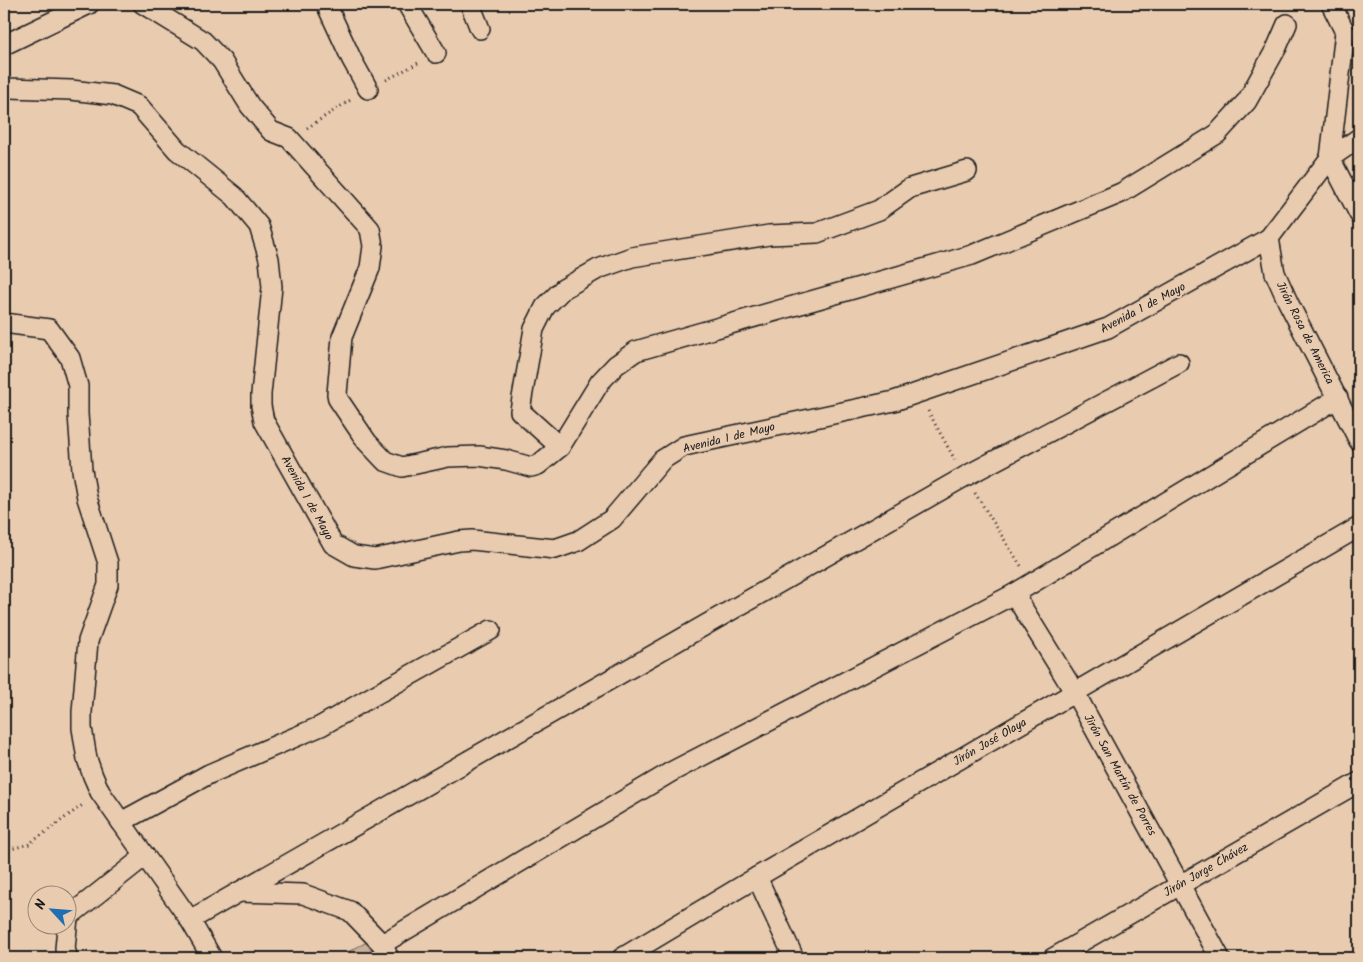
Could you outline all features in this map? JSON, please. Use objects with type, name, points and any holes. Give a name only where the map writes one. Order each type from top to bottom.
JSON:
[{"type":"street","points":[[143,4],[203,41],[222,61],[250,106],[271,131],[289,138],[370,229],[373,246],[370,268],[342,337],[337,394],[338,399],[367,442],[385,461],[402,466],[448,456],[471,456],[506,460],[531,466],[538,465],[560,448],[600,382],[616,365],[636,351],[972,255],[1121,193],[1217,134],[1247,101],[1277,47],[1287,24]]},
{"type":"street","points":[[326,4],[368,89]]},
{"type":"street","points":[[407,4],[436,53]]},
{"type":"street","points":[[470,4],[480,29]]},
{"type":"street","points":[[1331,4],[1352,36],[1330,158],[1359,214]]},
{"type":"street","points":[[4,45],[85,5]]},
{"type":"street","name":"Avenida 1 de Mayo","points":[[4,86],[9,88],[71,90],[113,95],[139,106],[177,150],[234,196],[259,226],[269,258],[272,287],[261,394],[264,421],[333,544],[354,556],[374,560],[459,541],[472,540],[555,549],[578,541],[612,520],[662,460],[684,446],[894,401],[1108,328],[1269,238]]},
{"type":"street","points":[[1269,238],[1330,158],[1359,138]]},
{"type":"street","points":[[560,448],[520,412],[534,329],[545,307],[562,289],[598,269],[632,258],[768,234],[817,233],[879,210],[910,188],[967,171]]},
{"type":"street","name":"Jirón Rosa de America","points":[[1269,238],[1275,273],[1359,441]]},
{"type":"street","points":[[4,323],[49,329],[70,358],[78,386],[82,470],[87,498],[108,563],[108,585],[88,641],[82,712],[83,736],[92,776],[100,792],[190,920],[212,958]]},
{"type":"street","points":[[190,920],[964,477],[1179,363]]},
{"type":"street","points":[[239,892],[303,894],[350,911],[385,951],[671,772],[1014,594],[1338,398]]},
{"type":"street","name":"Jirón José Olaya","points":[[622,958],[757,877],[1359,527]]},
{"type":"street","name":"Jirón San Martín de Porres","points":[[1014,594],[1075,693],[1220,958]]},
{"type":"street","points":[[122,822],[209,774],[321,726],[491,630]]},
{"type":"street","name":"Jirón Jorge Chávez","points":[[1053,958],[1359,782]]},
{"type":"street","points":[[68,958],[65,949],[68,916],[145,856]]},
{"type":"street","points":[[757,877],[794,958]]},
{"type":"path","points":[[4,851],[30,844],[100,792]]},
{"type":"shaded area","points":[[367,942],[375,958],[336,958]]}]
